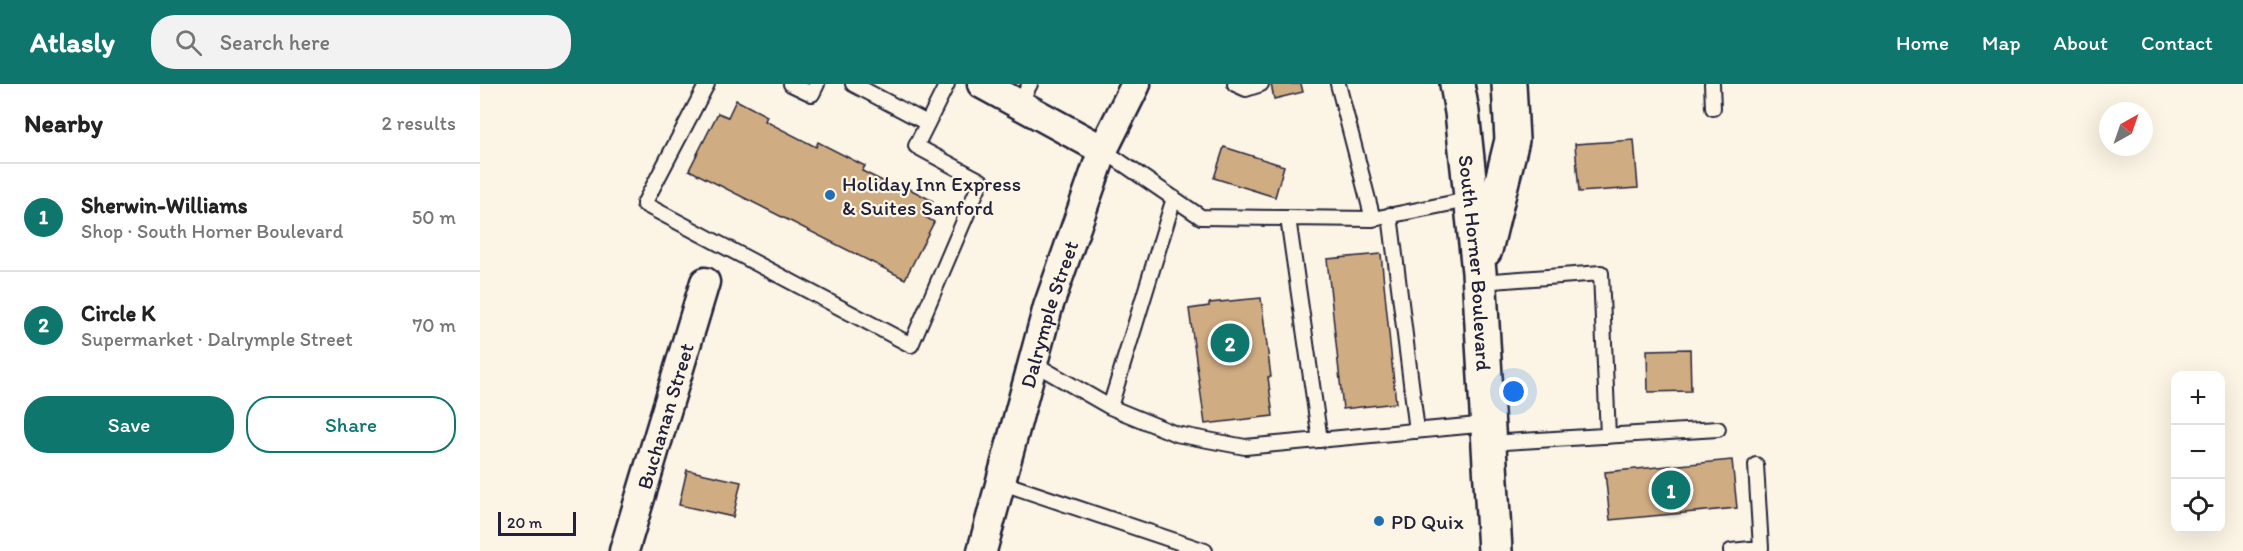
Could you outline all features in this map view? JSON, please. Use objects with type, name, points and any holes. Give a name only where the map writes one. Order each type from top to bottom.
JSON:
[{"type":"main road","name":"South Horner Boulevard","points":[[1457,84],[1472,199],[1479,277],[1495,551]]},
{"type":"main road","points":[[1479,277],[1512,140],[1509,84]]},
{"type":"street","points":[[982,84],[1025,94],[1103,150]]},
{"type":"street","name":"Dalrymple Street","points":[[982,551],[1048,307],[1103,150],[1136,84]]},
{"type":"street","name":"Buchanan Street","points":[[624,551],[705,282]]},
{"type":"lane","points":[[707,84],[644,204],[911,345],[981,181],[916,146],[947,84]]},
{"type":"lane","points":[[791,84],[812,94],[817,84]]},
{"type":"lane","points":[[853,84],[927,123]]},
{"type":"lane","points":[[1235,84],[1246,89],[1261,84]]},
{"type":"lane","points":[[1338,84],[1373,219]]},
{"type":"lane","points":[[1712,84],[1713,108]]},
{"type":"lane","points":[[1103,150],[1201,217],[1373,219],[1472,199]]},
{"type":"lane","points":[[1110,407],[1174,198]]},
{"type":"lane","points":[[1390,215],[1417,431]]},
{"type":"lane","points":[[1288,218],[1320,440]]},
{"type":"lane","points":[[1479,277],[1601,273],[1608,436]]},
{"type":"lane","points":[[1033,363],[1110,407],[1176,434],[1245,447],[1417,431],[1608,436],[1718,429]]},
{"type":"lane","points":[[1731,551],[1761,548],[1756,465]]},
{"type":"lane","points":[[1000,482],[1205,551]]},
{"type":"building","points":[[1271,84],[1301,84],[1303,92],[1274,99]]},
{"type":"building","name":"Holiday Inn Express & Suites Sanford","points":[[736,100],[767,116],[765,121],[816,147],[818,142],[865,166],[862,171],[899,189],[902,185],[933,201],[925,217],[934,222],[905,279],[689,170],[718,113],[728,117]]},
{"type":"building","points":[[1634,140],[1638,188],[1579,192],[1575,144]]},
{"type":"building","points":[[1224,147],[1284,166],[1275,197],[1214,178]]},
{"type":"building","points":[[1381,254],[1396,403],[1343,409],[1327,259]]},
{"type":"building","points":[[1261,298],[1271,377],[1268,377],[1273,416],[1205,424],[1189,309],[1209,306],[1209,303]]},
{"type":"building","points":[[1690,349],[1691,391],[1648,392],[1647,350]]},
{"type":"building","points":[[1732,460],[1737,508],[1610,520],[1605,472]]},
{"type":"building","points":[[687,470],[741,482],[733,517],[679,505]]},
{"type":"place","name":"Holiday Inn Express & Suites Sanford","points":[[830,195]]},
{"type":"place","name":"Circle K","points":[[1230,343]]},
{"type":"place","name":"Sherwin-Williams","points":[[1671,490]]},
{"type":"place","name":"PD Quix","points":[[1379,521]]}]
